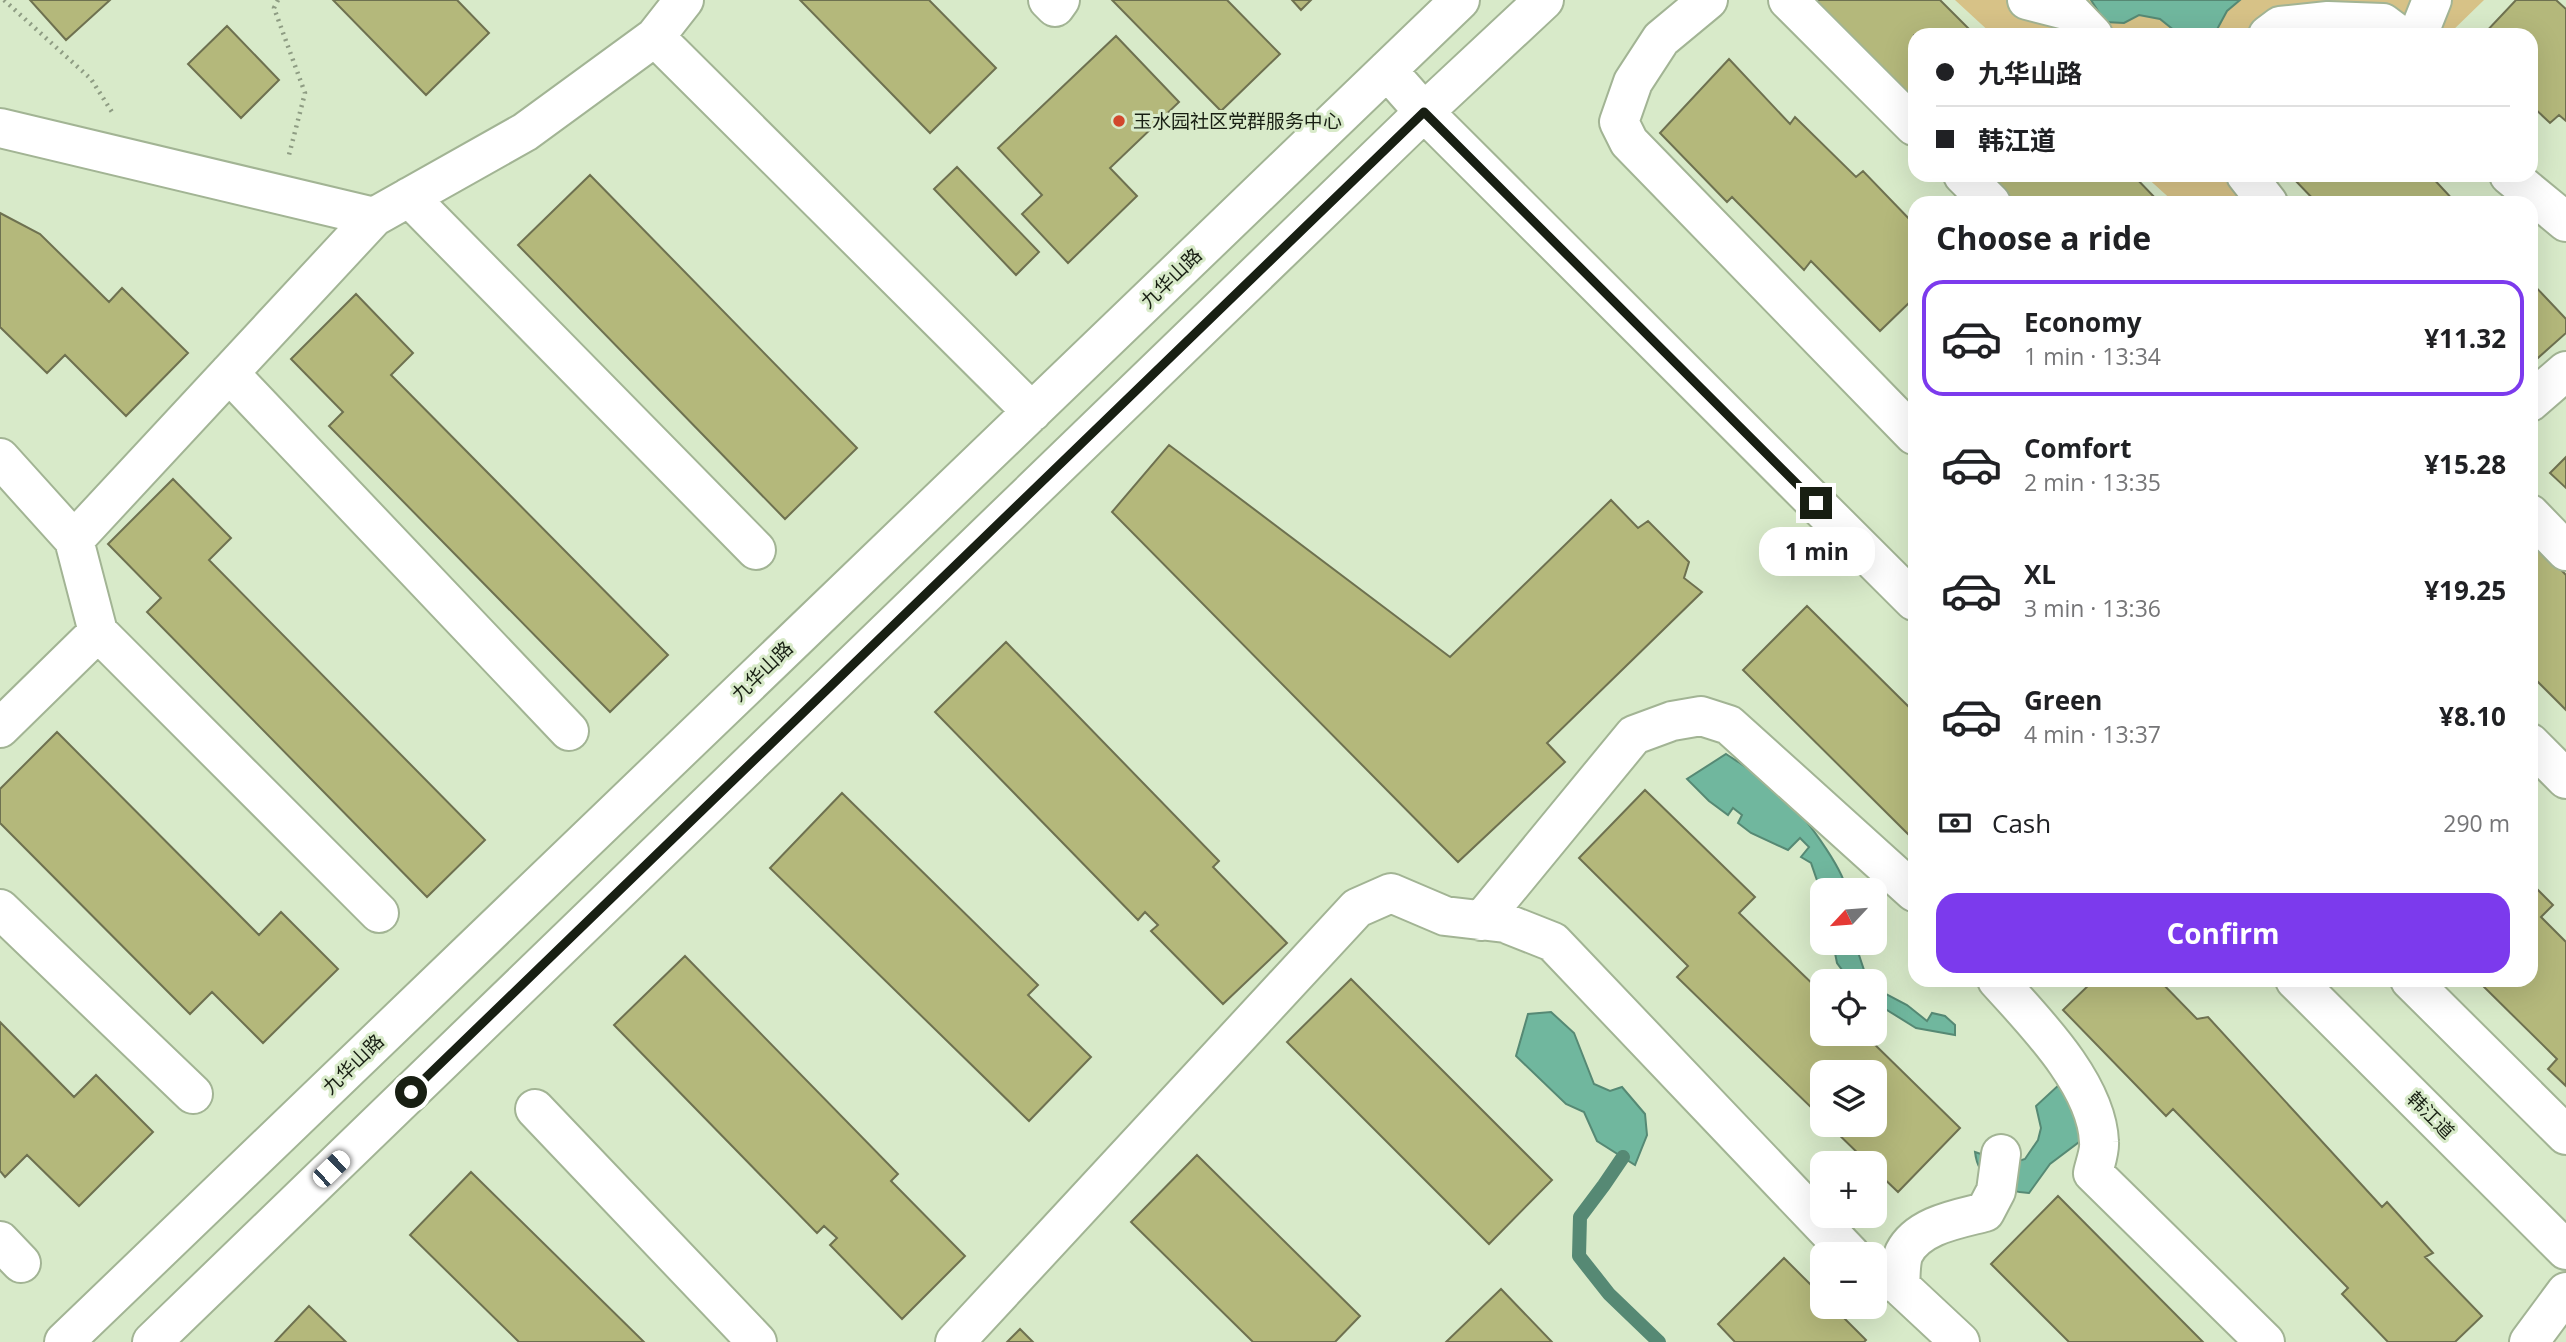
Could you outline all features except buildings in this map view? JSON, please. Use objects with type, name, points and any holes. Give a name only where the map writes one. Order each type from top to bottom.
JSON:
[{"type":"street","points":[[74,540],[374,217],[525,132],[655,37],[684,0]]},
{"type":"street","points":[[1048,0],[1055,7],[1060,0]]},
{"type":"street","name":"九华山路","points":[[64,1342],[1460,0]]},
{"type":"street","points":[[152,1342],[1424,112],[1544,0]]},
{"type":"street","points":[[1708,0],[1661,38],[1633,82],[1619,122],[1629,142],[1908,429]]},
{"type":"street","points":[[1788,0],[1908,120]]},
{"type":"street","points":[[2027,0],[2070,10],[2087,28]]},
{"type":"street","points":[[2421,28],[2432,0]]},
{"type":"street","points":[[2278,28],[2328,21],[2383,23],[2390,28]]},
{"type":"street","points":[[655,37],[1032,412]]},
{"type":"street","points":[[1387,70],[1424,112],[1908,595]]},
{"type":"street","points":[[0,128],[374,217]]},
{"type":"street","points":[[1970,182],[1984,196]]},
{"type":"street","points":[[2252,182],[2262,196]]},
{"type":"street","points":[[2518,182],[2535,196]]},
{"type":"street","points":[[409,197],[756,550]]},
{"type":"street","points":[[2538,198],[2566,222]]},
{"type":"street","points":[[2538,395],[2566,371]]},
{"type":"street","points":[[229,373],[569,731]]},
{"type":"street","points":[[0,458],[74,540],[98,632],[379,913]]},
{"type":"street","points":[[2538,522],[2566,551]]},
{"type":"street","points":[[0,728],[98,632]]},
{"type":"street","points":[[1481,921],[1634,735],[1672,721],[1701,716],[1730,725],[1908,887]]},
{"type":"street","points":[[2538,751],[2566,779]]},
{"type":"street","points":[[955,1342],[1357,908],[1391,893],[1445,916],[1505,923],[1553,942],[1839,1242]]},
{"type":"street","points":[[0,909],[193,1094]]},
{"type":"street","points":[[2003,987],[2037,1025],[2089,1098],[2099,1142],[2093,1173],[2265,1342]]},
{"type":"street","name":"韩江道","points":[[2302,987],[2566,1250]]},
{"type":"street","points":[[2417,987],[2566,1135]]},
{"type":"street","points":[[535,1109],[757,1342]]},
{"type":"street","points":[[1960,1342],[1887,1278],[1919,1236],[1935,1226],[1984,1212],[1996,1191],[2001,1154]]},
{"type":"street","points":[[2529,1342],[2566,1292]]},
{"type":"path","points":[[4,0],[91,79],[112,110],[102,152]]},
{"type":"path","points":[[277,194],[305,93],[274,8],[278,0]]},
{"type":"shaded area","points":[[1955,0],[2484,0],[2455,28],[1985,28]]},
{"type":"shaded area","points":[[2091,0],[2240,0],[2227,11],[2218,28],[2171,28],[2160,19],[2139,15],[2124,23],[2105,22]]},
{"type":"shaded area","points":[[2152,182],[2226,182],[2239,196],[2167,196]]},
{"type":"shaded area","points":[[1726,754],[1770,784],[1792,804],[1811,827],[1843,878],[1816,878],[1811,863],[1801,857],[1809,847],[1800,838],[1788,850],[1751,833],[1738,823],[1742,815],[1733,808],[1728,815],[1687,779]]},
{"type":"shaded area","points":[[1836,956],[1859,956],[1864,969],[1841,969]]},
{"type":"shaded area","points":[[1887,995],[1907,1005],[1927,1021],[1932,1013],[1945,1016],[1955,1025],[1955,1035],[1916,1028],[1887,1010]]},
{"type":"shaded area","points":[[1551,1012],[1574,1033],[1594,1084],[1610,1091],[1622,1087],[1645,1114],[1647,1135],[1635,1165],[1597,1141],[1584,1112],[1566,1104],[1516,1056],[1528,1014]]},
{"type":"shaded area","points":[[2062,1082],[2086,1127],[2079,1142],[2050,1164],[2029,1193],[2010,1190],[1993,1183],[1981,1170],[1975,1152],[2010,1164],[2025,1159],[2038,1140],[2041,1128],[2036,1106]]},
{"type":"waterway","points":[[1623,1157],[1580,1217],[1579,1256],[1609,1294],[1659,1342]]},
{"type":"place","name":"玉水园社区党群服务中心","points":[[1119,121]]},
{"type":"route","points":[[411,1092],[1424,112],[1816,503]]}]
